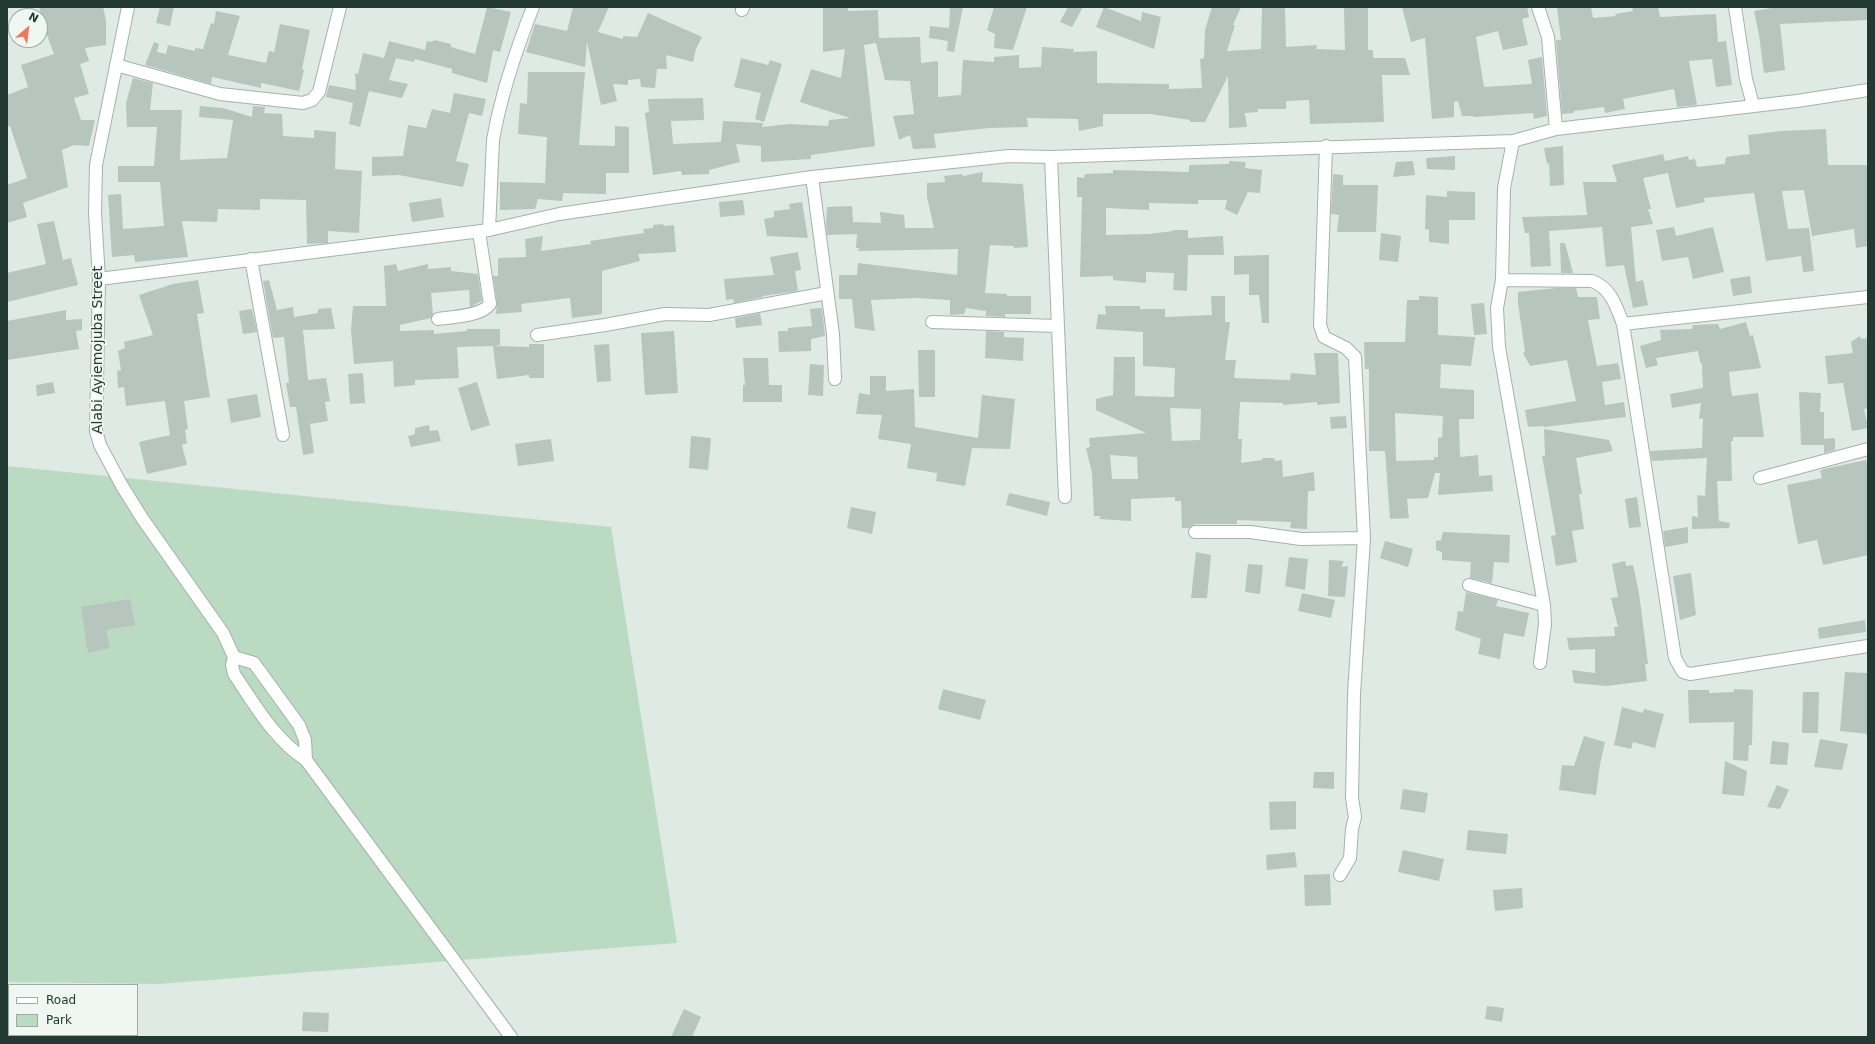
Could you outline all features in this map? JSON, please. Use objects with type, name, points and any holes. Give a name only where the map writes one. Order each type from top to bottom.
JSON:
[{"type":"street","name":"Alabi Ayiemojuba Street","points":[[128,7],[96,165],[95,213],[99,279],[96,431],[100,445],[142,518],[223,633],[234,657]]},
{"type":"street","points":[[116,65],[220,94],[303,102],[312,100],[319,92],[340,7]]},
{"type":"street","points":[[438,319],[479,312],[486,309],[490,304],[484,231],[495,125],[504,89],[533,7]]},
{"type":"street","points":[[1538,7],[1548,37],[1556,129]]},
{"type":"street","points":[[1735,7],[1746,79],[1753,105]]},
{"type":"street","points":[[99,279],[484,231],[559,214],[812,177],[1009,156],[1051,157],[1326,146],[1513,141],[1556,129],[1868,90]]},
{"type":"street","points":[[1513,141],[1504,188],[1502,280],[1497,308],[1500,347],[1544,605],[1545,624],[1540,663]]},
{"type":"street","points":[[1326,146],[1320,325],[1324,337],[1346,348],[1355,357],[1364,538],[1354,694],[1352,798],[1355,817],[1352,829],[1350,858],[1340,874]]},
{"type":"street","points":[[1051,157],[1065,497]]},
{"type":"street","points":[[812,177],[833,334],[835,379]]},
{"type":"street","points":[[251,259],[283,436]]},
{"type":"street","points":[[1502,280],[1592,280],[1600,283],[1615,301],[1623,324],[1649,500],[1675,658],[1678,666],[1683,672],[1690,674],[1868,646]]},
{"type":"street","points":[[537,335],[665,314],[709,315],[827,293]]},
{"type":"street","points":[[1623,324],[1868,297]]},
{"type":"street","points":[[932,322],[1058,326]]},
{"type":"street","points":[[1760,478],[1868,448]]},
{"type":"street","points":[[1195,532],[1250,532],[1300,539],[1364,538]]},
{"type":"street","points":[[1469,585],[1544,605]]},
{"type":"street","points":[[306,760],[305,740],[299,725],[254,663],[234,657],[232,665],[234,674],[279,738],[291,750],[306,760],[511,1037]]},
{"type":"green space","points":[[7,466],[611,527],[677,943],[159,984],[7,982]]},
{"type":"building","points":[[103,7],[106,21],[106,45],[85,48],[89,61],[80,64],[89,94],[74,98],[81,120],[95,120],[89,146],[74,145],[62,150],[68,187],[23,203],[27,217],[7,223],[7,185],[27,178],[10,126],[7,127],[7,95],[28,87],[21,65],[54,54],[48,38],[48,8],[39,8]]},
{"type":"building","points":[[160,7],[174,7],[170,26],[156,23]]},
{"type":"building","points":[[487,7],[511,12],[500,52],[493,50],[487,83],[452,73],[452,69],[415,59],[414,62],[396,58],[389,80],[408,84],[402,98],[369,91],[360,127],[349,124],[353,103],[326,97],[329,85],[356,90],[355,73],[358,74],[363,53],[384,58],[389,41],[425,50],[427,41],[432,42],[434,40],[451,44],[451,47],[475,54]]},
{"type":"building","points":[[573,7],[609,7],[598,32],[623,39],[623,36],[637,37],[648,13],[702,37],[696,49],[693,62],[666,55],[667,69],[657,69],[655,88],[641,87],[640,79],[628,80],[628,85],[613,84],[617,101],[601,105],[587,42],[585,67],[526,52],[535,24],[567,31]]},
{"type":"building","points":[[823,7],[848,7],[848,11],[878,10],[879,38],[920,37],[921,63],[938,61],[938,97],[961,95],[963,60],[994,62],[994,57],[1019,55],[1019,68],[1041,67],[1042,47],[1074,49],[1073,52],[1097,51],[1097,83],[1169,84],[1169,89],[1202,88],[1200,59],[1204,58],[1205,30],[1212,7],[1241,7],[1233,25],[1235,25],[1227,51],[1261,49],[1262,7],[1285,7],[1286,47],[1317,45],[1316,49],[1345,50],[1344,7],[1368,7],[1368,50],[1373,50],[1373,58],[1405,58],[1410,75],[1382,75],[1384,122],[1310,124],[1309,100],[1286,101],[1286,109],[1258,109],[1258,112],[1245,113],[1247,127],[1229,128],[1228,76],[1205,122],[1190,122],[1190,120],[1150,114],[1103,114],[1103,126],[1079,131],[1078,119],[1027,118],[1028,127],[989,128],[934,134],[936,148],[913,149],[910,135],[899,140],[893,116],[914,114],[910,81],[885,80],[876,43],[864,45],[875,146],[811,155],[811,159],[761,162],[761,146],[736,144],[740,162],[709,170],[709,174],[682,175],[681,171],[653,175],[645,113],[649,112],[648,99],[703,98],[704,120],[671,121],[673,144],[721,142],[723,121],[763,123],[762,127],[790,124],[828,126],[829,120],[850,118],[800,102],[811,69],[841,78],[845,49],[823,52]]},
{"type":"building","points":[[950,7],[963,7],[954,52],[947,51],[948,41],[929,38],[930,26],[949,28]]},
{"type":"building","points":[[994,7],[1027,7],[1013,50],[994,48],[995,34],[987,30]]},
{"type":"building","points":[[1068,7],[1083,7],[1072,27],[1060,22]]},
{"type":"building","points":[[1104,7],[1141,21],[1142,12],[1161,17],[1154,49],[1096,27]]},
{"type":"building","points":[[1402,7],[1527,7],[1529,17],[1522,19],[1528,45],[1503,50],[1498,31],[1476,37],[1484,87],[1532,84],[1528,60],[1542,57],[1547,116],[1534,119],[1533,113],[1474,117],[1462,116],[1458,101],[1454,102],[1454,117],[1432,119],[1425,38],[1411,42]]},
{"type":"building","points":[[1557,7],[1591,7],[1593,18],[1616,16],[1615,14],[1633,11],[1632,7],[1658,7],[1660,17],[1716,14],[1718,42],[1726,41],[1732,85],[1716,87],[1712,59],[1689,61],[1697,105],[1677,107],[1674,89],[1623,99],[1625,109],[1605,113],[1604,107],[1562,114],[1556,40],[1561,40]]},
{"type":"building","points":[[1778,7],[1868,7],[1868,20],[1780,24],[1785,70],[1764,73],[1754,11]]},
{"type":"building","points":[[216,11],[240,16],[228,55],[266,63],[269,51],[274,52],[280,24],[310,30],[299,91],[261,83],[261,88],[212,77],[211,84],[145,65],[154,42],[159,44],[157,52],[166,54],[168,45],[195,51],[195,48],[203,49],[211,23],[214,24]]},
{"type":"building","points":[[741,58],[768,65],[770,60],[782,64],[764,122],[755,119],[761,93],[734,87]]},
{"type":"building","points":[[528,72],[585,72],[579,145],[615,146],[615,126],[629,127],[629,173],[606,173],[606,194],[563,193],[562,201],[538,199],[535,209],[500,210],[500,182],[545,183],[547,137],[518,134],[520,103],[527,104]]},
{"type":"building","points":[[133,78],[153,83],[150,110],[182,110],[180,160],[227,158],[233,120],[199,117],[200,106],[223,108],[252,117],[253,106],[265,107],[264,113],[282,114],[283,136],[314,138],[314,130],[336,132],[335,169],[362,171],[359,233],[328,231],[328,243],[307,244],[306,200],[260,199],[260,210],[218,209],[217,222],[182,221],[188,257],[135,262],[134,255],[112,257],[108,195],[121,194],[123,229],[164,226],[160,182],[118,182],[118,166],[154,166],[157,127],[127,127],[126,103]]},
{"type":"building","points":[[454,93],[486,99],[482,116],[469,113],[456,161],[469,164],[463,187],[399,175],[372,176],[372,157],[403,156],[408,125],[426,128],[432,109],[450,113]]},
{"type":"building","points":[[1826,129],[1828,165],[1868,165],[1868,246],[1856,248],[1854,229],[1812,236],[1804,190],[1782,191],[1788,229],[1809,228],[1814,271],[1803,272],[1801,256],[1766,261],[1754,193],[1704,198],[1705,202],[1676,208],[1668,173],[1643,178],[1651,209],[1648,209],[1653,224],[1631,227],[1636,282],[1643,280],[1648,305],[1633,308],[1624,265],[1606,267],[1602,227],[1549,231],[1551,266],[1531,267],[1529,233],[1525,233],[1522,217],[1587,215],[1583,182],[1617,182],[1612,165],[1663,154],[1665,161],[1688,156],[1689,160],[1695,159],[1697,167],[1725,164],[1726,157],[1750,154],[1748,135],[1782,131]]},
{"type":"building","points":[[1563,146],[1564,185],[1550,186],[1549,163],[1547,164],[1544,148]]},
{"type":"building","points":[[1455,156],[1455,170],[1427,169],[1426,158]]},
{"type":"building","points":[[1229,161],[1246,162],[1245,168],[1262,170],[1260,193],[1248,192],[1237,215],[1225,209],[1227,200],[1198,200],[1198,204],[1149,203],[1149,210],[1106,208],[1106,235],[1149,234],[1173,230],[1188,230],[1188,238],[1223,236],[1224,255],[1188,255],[1187,291],[1173,290],[1174,273],[1146,272],[1146,283],[1113,280],[1113,276],[1080,277],[1082,197],[1077,197],[1077,177],[1084,178],[1085,174],[1113,173],[1113,170],[1189,172],[1189,165],[1229,164]]},
{"type":"building","points":[[1413,161],[1415,175],[1393,177],[1396,162]]},
{"type":"building","points":[[983,172],[982,182],[1023,184],[1028,247],[1014,248],[1014,246],[990,245],[985,293],[1007,294],[1007,296],[1031,296],[1031,314],[1005,314],[1005,317],[986,316],[986,311],[966,308],[964,314],[950,315],[950,300],[917,298],[871,300],[875,331],[855,328],[852,299],[839,299],[839,275],[857,275],[858,263],[957,275],[958,249],[858,251],[859,248],[856,248],[857,234],[827,235],[827,207],[852,206],[853,222],[881,223],[880,212],[904,215],[905,228],[934,228],[927,197],[927,183],[945,182],[944,176],[962,174],[963,176]]},
{"type":"building","points":[[1333,174],[1343,175],[1343,185],[1378,185],[1376,232],[1337,232],[1339,215],[1331,214]]},
{"type":"building","points":[[1447,191],[1475,192],[1475,220],[1449,220],[1449,244],[1429,242],[1429,230],[1425,229],[1426,195],[1447,197]]},
{"type":"building","points":[[441,198],[444,217],[412,222],[409,203]]},
{"type":"building","points":[[743,200],[745,215],[720,217],[719,202]]},
{"type":"building","points":[[802,202],[808,238],[767,236],[764,219],[774,217],[774,211],[790,209],[789,204]]},
{"type":"building","points":[[54,221],[63,260],[71,258],[78,285],[7,302],[7,273],[46,264],[37,224]]},
{"type":"building","points":[[663,224],[664,226],[674,225],[676,252],[638,254],[640,261],[602,271],[602,314],[572,318],[570,298],[521,304],[522,312],[496,314],[497,303],[493,276],[498,276],[498,258],[526,257],[525,239],[543,236],[541,251],[591,244],[590,241],[644,233],[643,229],[653,228],[653,225]]},
{"type":"building","points":[[1674,227],[1676,236],[1713,227],[1724,272],[1693,279],[1688,257],[1662,261],[1656,230]]},
{"type":"building","points":[[1381,233],[1401,236],[1398,262],[1379,260]]},
{"type":"building","points":[[1560,243],[1565,243],[1573,273],[1561,273]]},
{"type":"building","points":[[798,252],[801,270],[795,271],[798,291],[763,296],[734,303],[733,299],[726,300],[724,279],[774,275],[770,257]]},
{"type":"building","points":[[1269,255],[1269,323],[1262,323],[1259,295],[1249,295],[1249,274],[1234,275],[1234,256]]},
{"type":"building","points":[[396,264],[398,271],[428,264],[428,269],[451,267],[451,271],[478,274],[482,301],[470,307],[469,290],[431,293],[433,314],[431,318],[400,325],[400,331],[434,330],[434,334],[467,331],[467,329],[500,329],[500,345],[494,346],[529,347],[529,344],[544,344],[544,378],[529,378],[529,375],[497,379],[493,346],[457,347],[459,378],[415,380],[415,385],[394,387],[393,361],[354,364],[351,330],[353,306],[386,306],[384,266]]},
{"type":"building","points":[[1750,276],[1752,293],[1733,296],[1730,279]]},
{"type":"building","points":[[198,280],[204,313],[197,314],[210,397],[184,401],[188,429],[185,430],[187,443],[182,445],[187,465],[147,474],[139,442],[170,435],[165,401],[126,406],[124,387],[118,388],[117,371],[121,370],[118,351],[125,348],[124,342],[153,335],[139,295],[173,284]]},
{"type":"building","points":[[269,280],[277,310],[293,307],[294,317],[318,313],[318,309],[331,308],[335,329],[303,330],[308,380],[326,378],[330,401],[325,402],[328,421],[310,424],[314,453],[303,455],[296,407],[290,407],[286,383],[289,383],[284,337],[273,338],[263,281]]},
{"type":"building","points":[[1556,288],[1576,288],[1578,297],[1597,297],[1600,319],[1588,320],[1597,366],[1618,363],[1621,379],[1602,382],[1605,405],[1624,402],[1626,417],[1544,427],[1528,427],[1525,410],[1576,401],[1567,360],[1530,366],[1523,353],[1525,352],[1518,303],[1518,292]]},
{"type":"building","points":[[1211,296],[1225,296],[1225,322],[1230,322],[1225,360],[1236,360],[1234,378],[1290,380],[1291,373],[1316,375],[1314,353],[1338,353],[1340,403],[1317,405],[1317,402],[1283,405],[1283,403],[1240,402],[1238,439],[1242,439],[1241,463],[1262,460],[1263,458],[1274,458],[1275,461],[1282,460],[1283,477],[1314,472],[1315,491],[1308,491],[1307,529],[1290,528],[1291,522],[1237,520],[1237,524],[1195,524],[1189,528],[1182,528],[1181,501],[1175,501],[1175,497],[1131,499],[1131,521],[1099,519],[1101,516],[1094,516],[1092,473],[1086,448],[1090,447],[1089,438],[1146,433],[1096,410],[1096,399],[1113,395],[1114,357],[1135,357],[1135,396],[1174,397],[1175,368],[1143,366],[1143,332],[1096,329],[1098,314],[1106,315],[1105,306],[1140,306],[1140,309],[1165,309],[1165,317],[1212,315]],"holes":[[[1170,408],[1201,409],[1200,440],[1172,441]],[[1110,455],[1137,457],[1138,479],[1112,479]]]},
{"type":"building","points":[[1419,296],[1438,297],[1438,335],[1475,337],[1471,366],[1441,364],[1440,388],[1474,390],[1474,419],[1459,419],[1460,457],[1478,455],[1479,476],[1492,475],[1493,491],[1438,495],[1440,473],[1435,473],[1428,498],[1407,499],[1409,518],[1390,519],[1385,451],[1369,451],[1369,369],[1365,369],[1364,342],[1405,342],[1407,300],[1419,300]],"holes":[[[1395,413],[1443,416],[1442,437],[1438,438],[1438,457],[1434,457],[1434,460],[1396,461]]]},
{"type":"building","points":[[1484,303],[1487,334],[1474,335],[1471,304]]},
{"type":"building","points":[[822,308],[825,336],[811,339],[811,351],[779,352],[778,331],[788,331],[788,328],[812,326],[810,309]]},
{"type":"building","points":[[252,309],[257,332],[243,334],[239,311]]},
{"type":"building","points":[[66,310],[66,320],[82,319],[82,330],[76,331],[79,349],[7,360],[7,321]]},
{"type":"building","points":[[760,313],[762,325],[736,328],[735,318]]},
{"type":"building","points":[[1746,322],[1750,336],[1753,335],[1761,368],[1729,372],[1732,396],[1758,393],[1764,437],[1733,437],[1733,441],[1731,441],[1732,481],[1717,481],[1719,521],[1730,523],[1729,528],[1692,529],[1692,516],[1698,517],[1697,495],[1705,496],[1707,458],[1652,461],[1650,451],[1702,448],[1703,418],[1699,419],[1701,403],[1672,408],[1670,394],[1703,388],[1702,364],[1700,362],[1698,351],[1656,358],[1658,365],[1646,368],[1640,346],[1661,340],[1660,330],[1692,329],[1693,325],[1718,324],[1720,329]]},
{"type":"building","points":[[674,331],[678,393],[645,395],[641,333]]},
{"type":"building","points":[[986,331],[1004,332],[1004,337],[1024,338],[1023,361],[985,358]]},
{"type":"building","points":[[1860,336],[1861,339],[1868,338],[1868,408],[1864,409],[1868,428],[1852,431],[1843,383],[1828,384],[1825,356],[1853,353],[1851,342]]},
{"type":"building","points":[[609,344],[611,381],[597,382],[594,345]]},
{"type":"building","points":[[918,350],[935,350],[935,397],[919,397]]},
{"type":"building","points":[[743,358],[768,358],[769,385],[782,385],[782,402],[743,402],[743,385],[745,385]]},
{"type":"building","points":[[810,364],[824,365],[823,396],[808,395]]},
{"type":"building","points":[[363,373],[365,403],[350,404],[348,374]]},
{"type":"building","points":[[870,376],[886,376],[886,391],[914,389],[915,427],[978,438],[982,395],[1015,399],[1010,449],[972,448],[965,486],[936,481],[937,473],[907,468],[911,444],[878,439],[882,415],[856,414],[859,393],[870,395]]},
{"type":"building","points":[[53,382],[55,393],[37,396],[36,385]]},
{"type":"building","points":[[477,382],[490,425],[471,431],[458,388]]},
{"type":"building","points":[[1799,392],[1821,393],[1820,412],[1824,412],[1824,439],[1835,438],[1835,450],[1824,453],[1824,445],[1801,445]]},
{"type":"building","points":[[257,394],[261,417],[231,423],[227,399]]},
{"type":"building","points":[[1346,416],[1347,428],[1331,429],[1330,417]]},
{"type":"building","points":[[429,425],[430,431],[438,430],[441,441],[411,447],[408,436],[415,434],[415,428]]},
{"type":"building","points":[[1544,429],[1609,440],[1613,451],[1576,458],[1582,494],[1579,494],[1584,529],[1572,531],[1577,562],[1556,566],[1551,536],[1556,535],[1542,456],[1545,456]]},
{"type":"building","points":[[691,436],[711,438],[708,470],[689,468]]},
{"type":"building","points":[[551,439],[554,461],[518,466],[515,444]]},
{"type":"building","points":[[1866,460],[1868,468],[1868,555],[1823,565],[1817,540],[1798,544],[1787,485],[1822,478],[1820,471],[1824,469]]},
{"type":"building","points":[[1009,493],[1050,502],[1047,516],[1006,505]]},
{"type":"building","points":[[1637,497],[1641,527],[1629,528],[1625,499]]},
{"type":"building","points":[[851,507],[876,512],[872,534],[847,528]]},
{"type":"building","points":[[1688,527],[1688,543],[1665,547],[1663,531]]},
{"type":"building","points":[[1443,532],[1510,535],[1509,563],[1494,562],[1492,583],[1470,578],[1471,562],[1442,560],[1442,552],[1436,550],[1436,541],[1441,540]]},
{"type":"building","points":[[1385,541],[1413,549],[1408,567],[1380,558]]},
{"type":"building","points":[[1196,552],[1211,555],[1207,598],[1191,598]]},
{"type":"building","points":[[1289,557],[1308,559],[1305,590],[1285,586]]},
{"type":"building","points":[[1329,560],[1344,561],[1341,567],[1348,566],[1345,597],[1328,596]]},
{"type":"building","points":[[1625,561],[1626,566],[1633,565],[1639,593],[1648,664],[1645,664],[1647,681],[1606,686],[1574,683],[1572,670],[1595,673],[1595,649],[1569,650],[1567,638],[1615,636],[1614,627],[1618,627],[1611,598],[1618,597],[1612,564]]},
{"type":"building","points":[[1248,564],[1263,565],[1260,594],[1245,592]]},
{"type":"building","points":[[1691,573],[1696,615],[1680,620],[1673,576]]},
{"type":"building","points":[[1466,592],[1498,600],[1496,606],[1529,613],[1524,637],[1504,633],[1500,659],[1478,654],[1481,639],[1455,630],[1458,611],[1463,612]]},
{"type":"building","points":[[1302,593],[1335,600],[1331,618],[1298,611]]},
{"type":"building","points":[[130,599],[135,625],[106,630],[110,648],[88,653],[81,607]]},
{"type":"building","points":[[1865,620],[1866,632],[1819,639],[1818,628]]},
{"type":"building","points":[[1845,672],[1868,673],[1868,734],[1840,731]]},
{"type":"building","points":[[943,689],[986,700],[980,720],[938,709]]},
{"type":"building","points":[[1734,689],[1753,690],[1752,745],[1749,745],[1748,761],[1733,760],[1734,722],[1689,723],[1688,690],[1709,690],[1709,693],[1734,692]]},
{"type":"building","points":[[1803,692],[1819,692],[1818,733],[1802,733]]},
{"type":"building","points":[[1622,707],[1643,713],[1644,709],[1664,714],[1655,748],[1633,742],[1631,749],[1614,745]]},
{"type":"building","points":[[1584,736],[1605,742],[1600,764],[1596,795],[1559,790],[1562,765],[1574,766]]},
{"type":"building","points":[[1820,739],[1848,744],[1842,770],[1814,767]]},
{"type":"building","points":[[1772,741],[1789,743],[1787,765],[1770,764]]},
{"type":"building","points":[[1725,761],[1747,771],[1744,796],[1722,794]]},
{"type":"building","points":[[1314,772],[1334,772],[1334,789],[1313,788]]},
{"type":"building","points":[[1777,785],[1789,790],[1780,809],[1767,807]]},
{"type":"building","points":[[1403,789],[1428,793],[1425,813],[1400,809]]},
{"type":"building","points":[[1296,801],[1296,829],[1270,830],[1269,802]]},
{"type":"building","points":[[1468,830],[1508,834],[1506,854],[1466,850]]},
{"type":"building","points":[[1403,850],[1444,859],[1439,881],[1398,872]]},
{"type":"building","points":[[1295,852],[1297,867],[1267,870],[1266,855]]},
{"type":"building","points":[[1330,874],[1331,905],[1305,906],[1304,875]]},
{"type":"building","points":[[1522,888],[1523,908],[1495,911],[1493,890]]},
{"type":"building","points":[[1487,1006],[1504,1008],[1502,1022],[1485,1019]]},
{"type":"building","points":[[684,1009],[701,1017],[692,1037],[671,1037]]},
{"type":"building","points":[[303,1012],[329,1013],[328,1032],[302,1031]]}]
